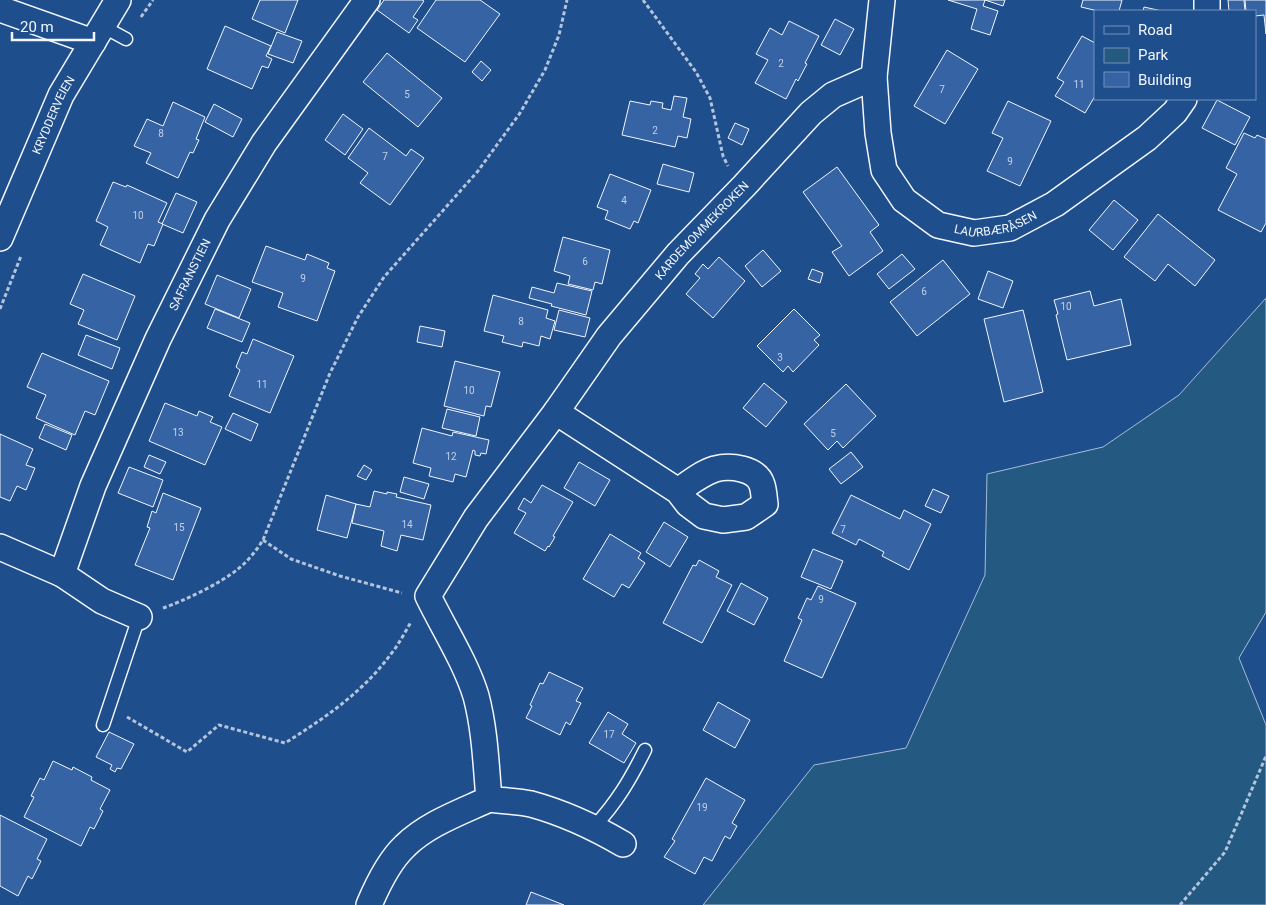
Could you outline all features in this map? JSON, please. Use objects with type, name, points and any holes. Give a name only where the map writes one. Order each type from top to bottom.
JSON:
[{"type":"street","name":"KRYDDERVEIEN","points":[[0,238],[61,95],[118,0]]},
{"type":"street","name":"SAFRANSTIEN","points":[[62,574],[93,486],[158,339],[217,220],[264,143],[367,0]]},
{"type":"street","name":"LAURBÆRÅSEN","points":[[882,0],[874,77],[878,133],[884,170],[904,200],[938,225],[974,233],[1010,228],[1055,204],[1147,138],[1175,112],[1183,100]]},
{"type":"street","points":[[0,9],[98,34]]},
{"type":"street","name":"KARDEMOMMEKROKEN","points":[[428,596],[476,518],[556,412],[609,336],[678,254],[811,113],[833,95],[874,77]]},
{"type":"street","points":[[556,412],[678,491]]},
{"type":"street","points":[[0,547],[62,574],[102,601],[139,617]]},
{"type":"street","points":[[428,596],[456,649],[476,696],[485,742],[489,799]]},
{"type":"street","points":[[369,905],[378,884],[404,846],[424,830],[489,799],[529,804],[594,827],[623,844]]},
{"type":"lane","points":[[98,34],[126,39]]},
{"type":"lane","points":[[103,725],[139,617]]},
{"type":"lane","points":[[594,827],[614,804],[632,776],[645,750]]},
{"type":"path","points":[[126,39],[153,0]]},
{"type":"path","points":[[139,617],[174,604],[238,570],[254,554],[264,540],[330,373],[358,317],[384,277],[478,171],[520,113],[546,70],[559,35],[567,0]]},
{"type":"path","points":[[643,0],[696,72],[710,98],[729,170],[744,186]]},
{"type":"path","points":[[0,309],[25,248]]},
{"type":"path","points":[[109,706],[187,752],[219,725],[286,743],[340,706],[373,676],[392,654],[428,596],[396,593],[340,576],[291,559],[264,540]]},
{"type":"path","points":[[1180,905],[1225,852],[1266,756]]},
{"type":"green space","points":[[1266,298],[1266,612],[1239,658],[1266,725],[1266,905],[703,905],[814,765],[906,748],[985,575],[987,474],[1103,447],[1179,395]]},
{"type":"building","points":[[260,0],[298,0],[285,33],[252,19]]},
{"type":"building","points":[[384,0],[424,1],[413,17],[418,20],[409,33],[377,10]]},
{"type":"building","points":[[436,0],[480,0],[500,14],[465,62],[417,28]]},
{"type":"building","points":[[948,0],[985,0],[983,6],[998,11],[990,35],[971,29],[977,9]]},
{"type":"building","points":[[985,0],[1005,0],[1003,6]]},
{"type":"building","points":[[1083,0],[1122,0],[1119,10],[1094,10],[1081,7]]},
{"type":"building","points":[[1228,0],[1244,0],[1245,10],[1229,10]]},
{"type":"building","points":[[1245,0],[1266,0],[1266,34],[1264,15],[1256,16],[1256,10],[1246,10]]},
{"type":"building","points":[[1144,7],[1158,10],[1143,10]]},
{"type":"building","points":[[835,19],[854,29],[840,55],[821,45]]},
{"type":"building","points":[[789,21],[819,36],[805,63],[807,64],[798,81],[796,79],[786,99],[755,83],[768,60],[756,54],[770,28],[782,35]]},
{"type":"building","points":[[225,26],[271,46],[266,56],[272,59],[268,68],[262,66],[252,89],[207,69]]},
{"type":"building","points":[[277,32],[302,41],[293,63],[268,54]]},
{"type":"building","points":[[1082,36],[1094,42],[1094,98],[1085,113],[1055,96],[1064,82],[1057,78]]},
{"type":"building","points":[[947,50],[978,69],[945,124],[914,106]]},
{"type":"building","points":[[387,53],[442,98],[418,127],[363,82]]},
{"type":"building","points":[[481,61],[491,70],[482,81],[472,72]]},
{"type":"building","points":[[674,96],[687,98],[683,117],[691,119],[687,138],[678,136],[675,147],[622,135],[630,101],[650,105],[651,101],[663,103],[662,108],[671,110]]},
{"type":"building","points":[[1217,100],[1250,117],[1235,145],[1202,128]]},
{"type":"building","points":[[1008,101],[1051,121],[1020,186],[987,171],[1003,138],[992,133]]},
{"type":"building","points":[[173,102],[205,117],[196,139],[199,140],[193,153],[190,152],[178,178],[146,163],[151,153],[134,146],[147,119],[163,126]]},
{"type":"building","points":[[214,104],[242,119],[233,137],[205,122]]},
{"type":"building","points":[[343,114],[363,129],[345,155],[325,140]]},
{"type":"building","points":[[735,123],[749,129],[742,145],[728,138]]},
{"type":"building","points":[[369,128],[406,156],[411,149],[424,158],[390,205],[360,183],[368,173],[348,158]]},
{"type":"building","points":[[1244,133],[1255,138],[1257,135],[1266,139],[1266,223],[1261,232],[1218,210],[1237,174],[1226,168]]},
{"type":"building","points":[[663,164],[694,173],[689,192],[657,184]]},
{"type":"building","points":[[837,167],[879,225],[870,232],[883,251],[849,276],[832,252],[842,246],[803,192]]},
{"type":"building","points":[[610,174],[651,190],[638,223],[634,221],[630,229],[605,219],[608,211],[597,207]]},
{"type":"building","points":[[113,182],[126,187],[127,185],[167,203],[158,222],[163,224],[154,246],[148,244],[140,263],[100,245],[108,227],[96,221]]},
{"type":"building","points":[[176,193],[197,202],[183,233],[162,224]]},
{"type":"building","points":[[1114,200],[1138,220],[1113,250],[1089,230]]},
{"type":"building","points":[[1158,214],[1215,260],[1195,286],[1168,264],[1155,281],[1124,257]]},
{"type":"building","points":[[563,237],[610,250],[602,284],[595,282],[593,290],[568,284],[570,276],[554,271]]},
{"type":"building","points":[[266,246],[305,260],[307,254],[329,263],[327,268],[335,271],[317,321],[278,307],[283,293],[252,282]]},
{"type":"building","points":[[763,250],[781,271],[762,287],[745,266]]},
{"type":"building","points":[[902,254],[915,269],[889,289],[877,274]]},
{"type":"building","points":[[719,257],[745,281],[713,318],[686,294],[700,278],[695,274],[703,264],[708,269]]},
{"type":"building","points":[[943,260],[970,294],[917,336],[890,302]]},
{"type":"building","points":[[812,269],[823,273],[820,283],[808,279]]},
{"type":"building","points":[[988,271],[1013,281],[1003,308],[978,299]]},
{"type":"building","points":[[83,274],[135,296],[117,340],[78,324],[84,310],[70,304]]},
{"type":"building","points":[[217,275],[251,289],[239,318],[205,304]]},
{"type":"building","points":[[557,283],[592,291],[586,315],[529,298],[532,287],[554,293]]},
{"type":"building","points":[[1090,291],[1094,306],[1121,299],[1131,345],[1067,360],[1054,300]]},
{"type":"building","points":[[493,295],[548,310],[546,318],[555,321],[550,339],[541,336],[539,346],[523,342],[522,347],[502,342],[504,336],[484,331]]},
{"type":"building","points":[[215,309],[250,323],[242,342],[207,328]]},
{"type":"building","points":[[794,309],[820,335],[814,340],[819,345],[793,372],[788,366],[783,372],[757,346]]},
{"type":"building","points":[[559,310],[590,318],[585,337],[554,330]]},
{"type":"building","points":[[1023,310],[1043,392],[1004,402],[984,319]]},
{"type":"building","points":[[420,326],[445,331],[442,347],[417,342]]},
{"type":"building","points":[[86,335],[120,348],[112,369],[78,355]]},
{"type":"building","points":[[253,339],[294,356],[270,413],[229,396],[240,370],[236,367],[242,352],[247,354]]},
{"type":"building","points":[[42,353],[109,381],[95,415],[85,411],[75,435],[36,418],[46,395],[27,387]]},
{"type":"building","points":[[455,361],[500,372],[491,407],[486,406],[484,416],[444,406]]},
{"type":"building","points":[[764,383],[787,402],[766,427],[743,408]]},
{"type":"building","points":[[846,384],[876,416],[843,448],[837,441],[828,450],[804,424]]},
{"type":"building","points":[[165,403],[197,416],[199,411],[213,417],[210,422],[222,427],[205,465],[149,441]]},
{"type":"building","points":[[447,409],[480,417],[476,436],[442,428]]},
{"type":"building","points":[[233,413],[258,424],[251,441],[225,429]]},
{"type":"building","points":[[45,424],[72,435],[66,450],[39,438]]},
{"type":"building","points":[[422,428],[452,436],[453,432],[489,440],[486,454],[475,455],[473,450],[466,477],[455,474],[453,482],[429,476],[431,468],[413,463]]},
{"type":"building","points":[[0,434],[33,449],[26,465],[35,468],[26,490],[17,486],[10,501],[0,497]]},
{"type":"building","points":[[851,452],[863,467],[841,484],[829,469]]},
{"type":"building","points":[[149,455],[166,462],[160,474],[144,467]]},
{"type":"building","points":[[579,462],[610,480],[595,506],[564,488]]},
{"type":"building","points":[[364,465],[372,470],[366,480],[357,476]]},
{"type":"building","points":[[129,467],[163,480],[153,507],[118,493]]},
{"type":"building","points":[[404,477],[429,484],[424,499],[400,492]]},
{"type":"building","points":[[542,485],[573,502],[553,536],[555,537],[545,551],[514,533],[526,513],[518,509],[524,498],[531,503]]},
{"type":"building","points":[[933,489],[949,496],[941,513],[925,506]]},
{"type":"building","points":[[374,491],[397,494],[396,497],[431,505],[423,540],[401,535],[397,551],[381,546],[384,531],[352,523],[356,504],[370,507]]},
{"type":"building","points":[[163,493],[201,508],[173,580],[135,565],[150,528],[147,527],[152,511],[156,513]]},
{"type":"building","points":[[326,495],[356,504],[347,538],[317,530]]},
{"type":"building","points":[[851,495],[900,519],[904,510],[931,524],[909,570],[882,556],[884,552],[859,539],[856,545],[832,533]]},
{"type":"building","points":[[664,522],[688,537],[670,567],[646,552]]},
{"type":"building","points":[[610,534],[641,553],[638,558],[645,563],[629,588],[622,584],[614,597],[583,579]]},
{"type":"building","points":[[813,549],[843,561],[831,589],[801,577]]},
{"type":"building","points":[[699,560],[719,571],[716,577],[732,585],[702,643],[663,623],[693,565],[696,566]]},
{"type":"building","points":[[741,583],[768,598],[754,625],[727,611]]},
{"type":"building","points":[[818,586],[856,603],[822,678],[784,661],[802,620],[798,618],[807,598],[811,600]]},
{"type":"building","points":[[549,672],[583,688],[576,701],[581,703],[570,725],[566,722],[560,735],[526,718],[540,683],[543,684]]},
{"type":"building","points":[[718,702],[750,720],[735,748],[703,730]]},
{"type":"building","points":[[608,712],[628,724],[622,734],[636,743],[624,763],[589,743]]},
{"type":"building","points":[[109,732],[134,744],[121,769],[117,768],[115,772],[110,769],[112,765],[96,757]]},
{"type":"building","points":[[53,761],[72,770],[73,767],[92,777],[91,780],[110,790],[100,809],[103,811],[94,829],[90,827],[81,846],[24,817],[34,797],[31,796],[40,778],[44,780]]},
{"type":"building","points":[[706,778],[745,800],[732,823],[737,826],[730,839],[725,836],[712,861],[704,857],[695,874],[664,857],[675,841],[672,839]]},
{"type":"building","points":[[0,815],[47,839],[37,859],[41,861],[32,879],[28,876],[18,896],[0,886]]},
{"type":"building","points":[[531,892],[564,905],[526,905]]}]
